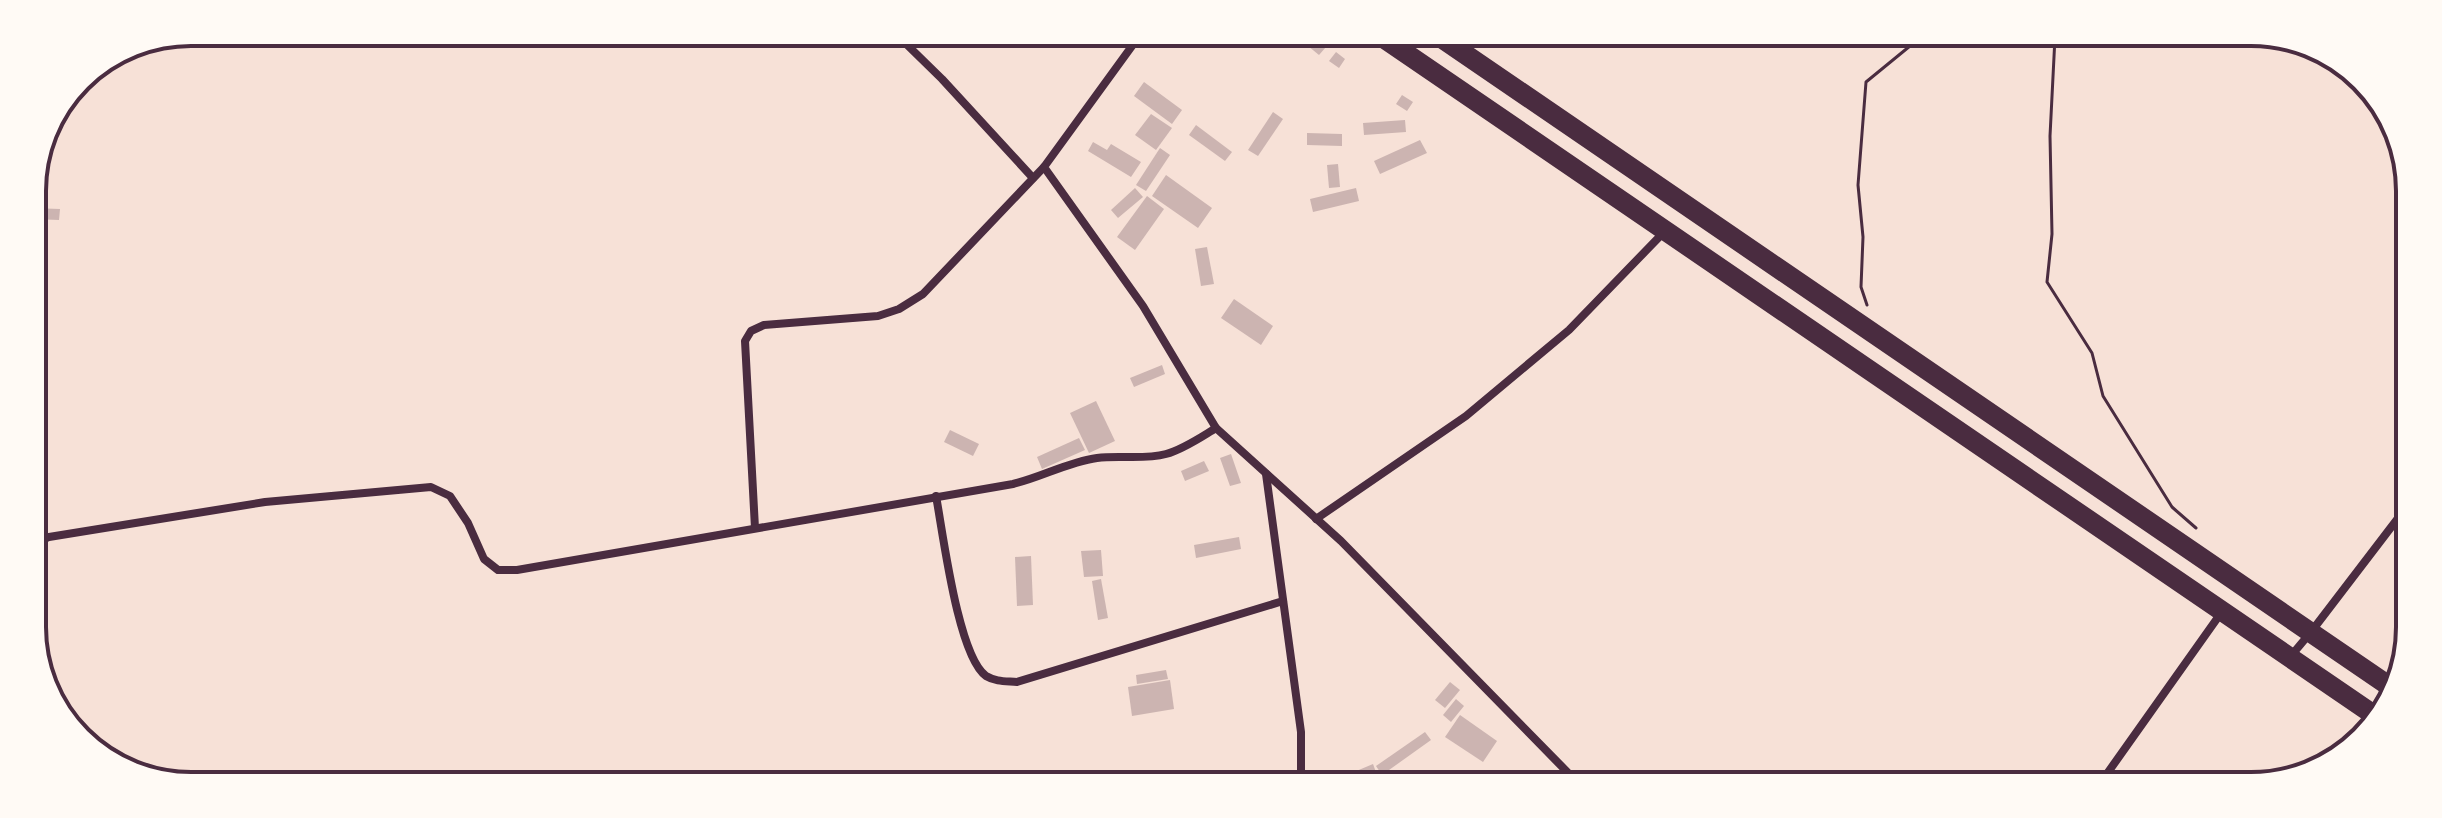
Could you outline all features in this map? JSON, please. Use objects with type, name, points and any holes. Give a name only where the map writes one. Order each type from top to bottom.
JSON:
[{"type":"highway","points":[[1395,46],[2369,711]]},
{"type":"highway","points":[[1453,46],[2385,683]]},
{"type":"street","points":[[908,46],[1033,178]]},
{"type":"street","points":[[755,528],[745,341],[751,331],[764,325],[878,316],[899,309],[923,294],[1044,167],[1132,46]]},
{"type":"street","points":[[1044,167],[1143,306],[1216,428],[1316,519],[1567,772]]},
{"type":"street","points":[[1316,519],[1466,416],[1569,330],[1667,230]]},
{"type":"street","points":[[46,538],[265,502],[431,487],[450,496],[468,523],[484,559],[498,570],[517,570],[1013,484],[1097,458],[1166,454],[1216,428]]},
{"type":"street","points":[[1266,473],[1301,732],[1301,772]]},
{"type":"street","points":[[936,496],[959,626],[983,674],[996,681],[1017,682],[1283,601]]},
{"type":"street","points":[[2289,658],[2396,521]]},
{"type":"street","points":[[2108,772],[2221,613]]},
{"type":"path","points":[[1881,337],[1861,287],[1863,237],[1858,185],[1866,82],[1910,46]]},
{"type":"path","points":[[2055,46],[2050,136],[2052,234],[2047,282],[2092,353],[2103,396],[2172,507],[2203,534]]},
{"type":"building","points":[[1308,46],[1325,46],[1319,55]]},
{"type":"building","points":[[1336,52],[1345,59],[1339,68],[1329,61]]},
{"type":"building","points":[[1144,82],[1182,110],[1172,124],[1134,96]]},
{"type":"building","points":[[1402,95],[1413,102],[1407,111],[1396,104]]},
{"type":"building","points":[[1273,112],[1283,119],[1258,156],[1248,150]]},
{"type":"building","points":[[1151,114],[1172,128],[1156,150],[1135,135]]},
{"type":"building","points":[[1405,120],[1406,132],[1364,135],[1363,123]]},
{"type":"building","points":[[1196,125],[1232,152],[1225,161],[1189,135]]},
{"type":"building","points":[[1307,133],[1342,134],[1342,146],[1307,145]]},
{"type":"building","points":[[1420,140],[1427,153],[1380,174],[1374,161]]},
{"type":"building","points":[[1093,142],[1107,150],[1111,144],[1141,162],[1131,177],[1088,151]]},
{"type":"building","points":[[1160,148],[1170,155],[1146,191],[1136,185]]},
{"type":"building","points":[[1338,164],[1340,187],[1329,188],[1327,165]]},
{"type":"building","points":[[1166,175],[1212,208],[1198,228],[1152,196]]},
{"type":"building","points":[[1135,188],[1143,197],[1118,218],[1111,210]]},
{"type":"building","points":[[1356,188],[1359,201],[1313,212],[1310,199]]},
{"type":"building","points":[[1147,196],[1164,209],[1135,250],[1117,237]]},
{"type":"building","points":[[46,208],[60,209],[59,220],[46,220]]},
{"type":"building","points":[[1207,247],[1214,284],[1201,286],[1195,249]]},
{"type":"building","points":[[1234,299],[1273,326],[1261,345],[1221,318]]},
{"type":"building","points":[[1162,365],[1165,374],[1134,387],[1130,378]]},
{"type":"building","points":[[1096,401],[1115,441],[1089,453],[1070,413]]},
{"type":"building","points":[[950,430],[979,444],[973,456],[944,442]]},
{"type":"building","points":[[1079,438],[1085,450],[1042,469],[1037,457]]},
{"type":"building","points":[[1231,454],[1241,483],[1230,486],[1220,458]]},
{"type":"building","points":[[1204,461],[1209,471],[1185,481],[1181,471]]},
{"type":"building","points":[[1239,537],[1241,549],[1196,558],[1194,545]]},
{"type":"building","points":[[1101,550],[1103,576],[1084,577],[1081,551]]},
{"type":"building","points":[[1031,556],[1033,605],[1017,606],[1015,557]]},
{"type":"building","points":[[1101,579],[1108,618],[1098,620],[1092,581]]},
{"type":"building","points":[[1166,670],[1168,679],[1137,684],[1136,675]]},
{"type":"building","points":[[1170,680],[1174,709],[1132,716],[1128,687]]},
{"type":"building","points":[[1450,682],[1460,690],[1445,708],[1435,700]]},
{"type":"building","points":[[1456,699],[1464,706],[1451,722],[1443,715]]},
{"type":"building","points":[[1460,715],[1497,741],[1483,762],[1445,737]]},
{"type":"building","points":[[1425,732],[1431,740],[1386,772],[1380,772],[1376,766]]},
{"type":"building","points":[[1373,764],[1376,772],[1354,772]]}]
